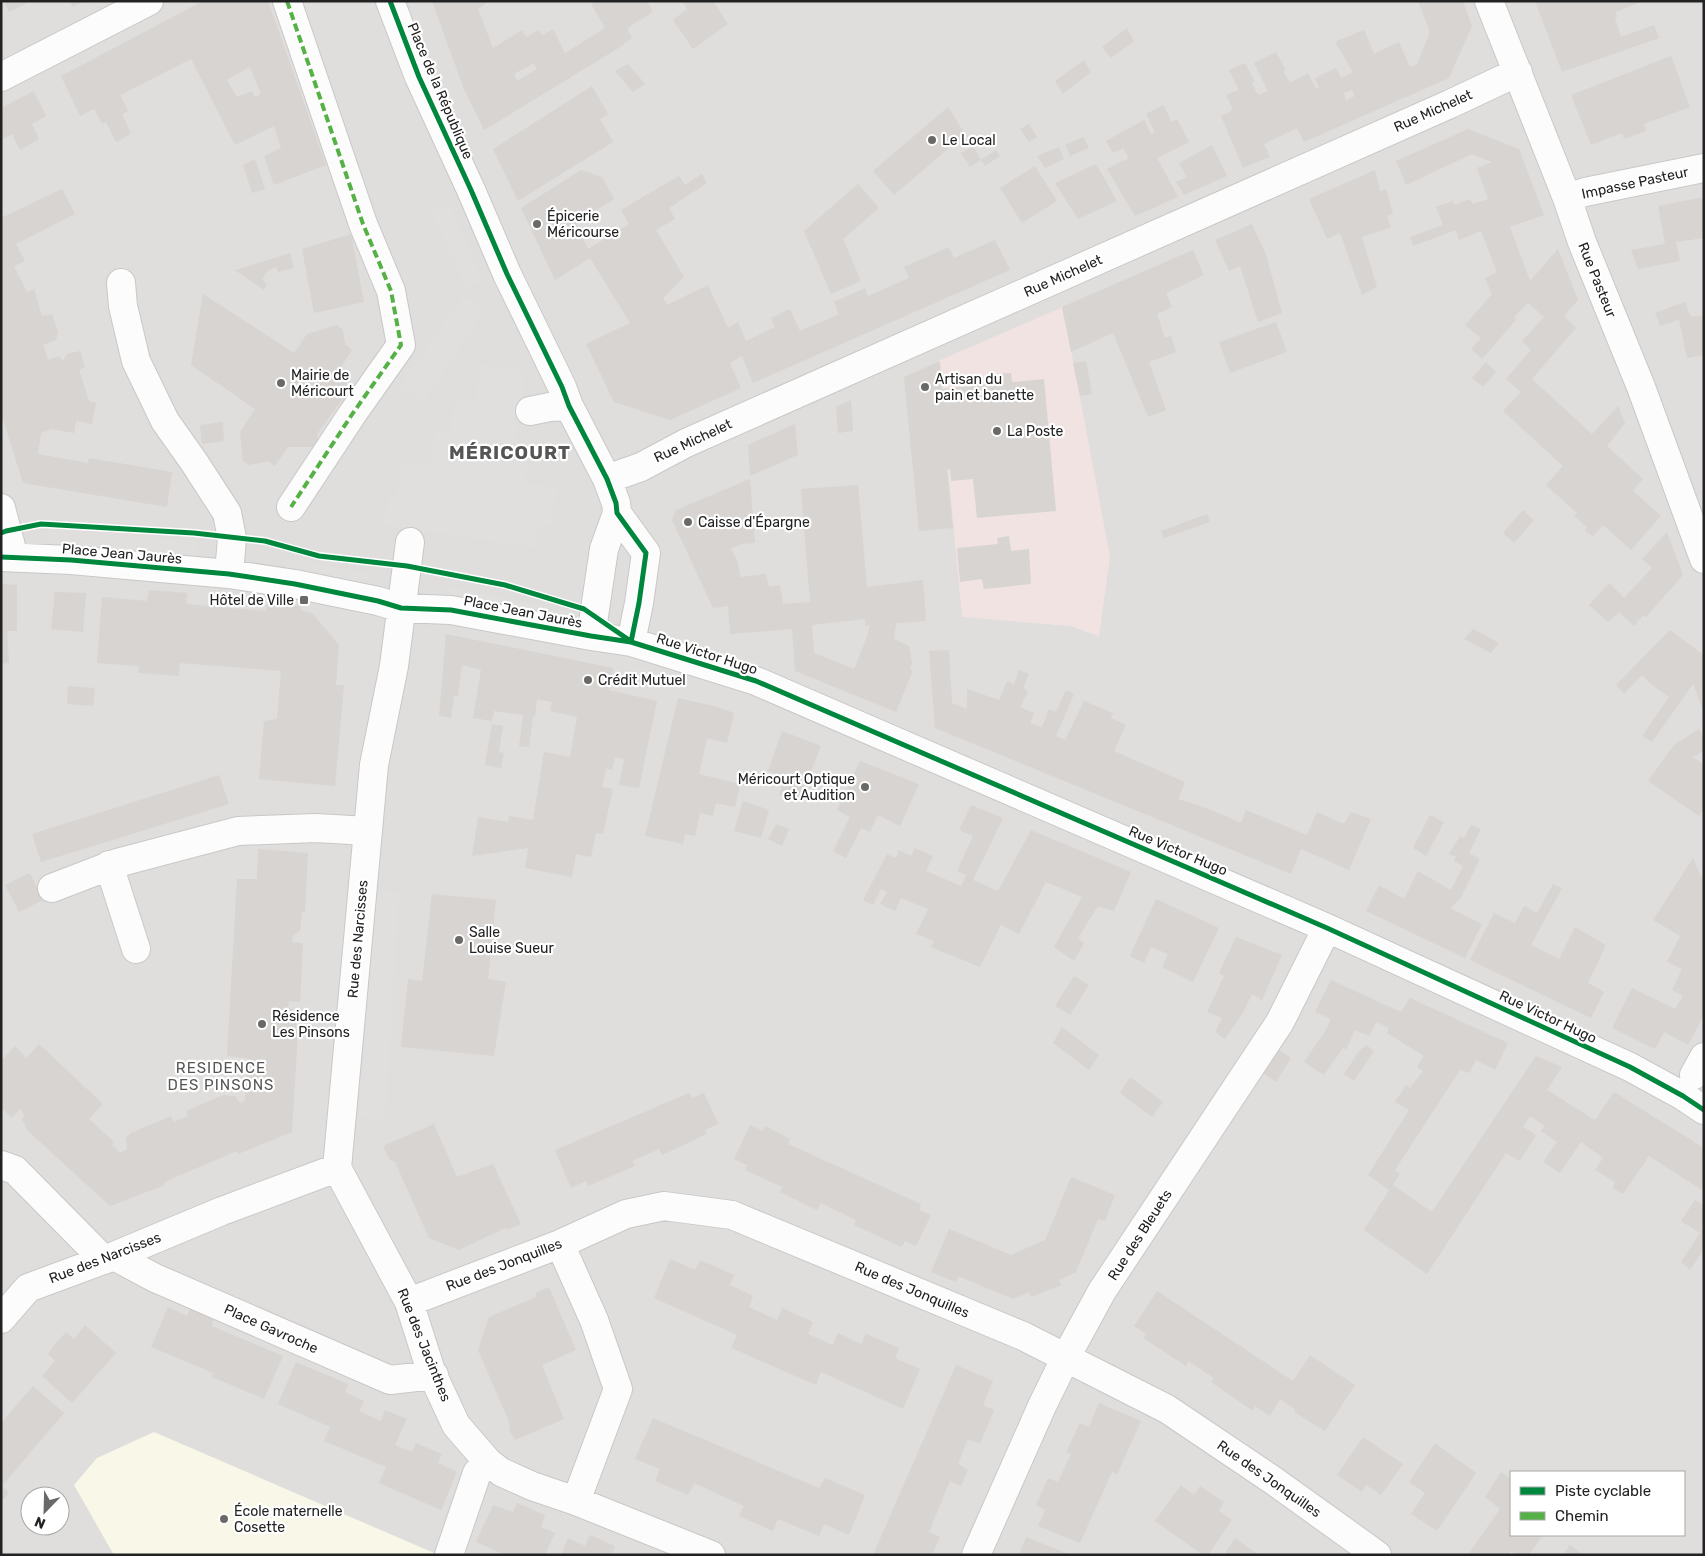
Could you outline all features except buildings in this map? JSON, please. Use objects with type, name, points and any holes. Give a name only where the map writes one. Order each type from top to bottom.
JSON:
[{"type":"street","points":[[1,77],[149,1]]},
{"type":"street","points":[[287,1],[363,224],[391,291],[401,345],[291,508]]},
{"type":"street","name":"Place de la République","points":[[390,1],[419,77],[507,274],[562,387],[569,406]]},
{"type":"street","name":"Rue Pasteur","points":[[1489,1],[1640,387],[1703,556]]},
{"type":"street","name":"Rue Michelet","points":[[607,479],[641,466],[686,443],[1450,104],[1518,72]]},
{"type":"street","name":"Impasse Pasteur","points":[[1567,198],[1585,192],[1704,168]]},
{"type":"street","points":[[121,282],[122,306],[136,361],[165,421],[227,513],[232,538],[229,574]]},
{"type":"street","points":[[530,411],[569,406],[607,479],[616,503],[617,514],[604,549],[591,636]]},
{"type":"street","points":[[1,508],[11,546],[5,557]]},
{"type":"street","points":[[617,514],[646,553],[631,642]]},
{"type":"street","name":"Rue des Narcisses","points":[[1,1319],[28,1288],[109,1258],[222,1211],[337,1168],[374,765],[394,666],[410,542]]},
{"type":"street","name":"Place Jean Jaurès","points":[[5,557],[229,574],[295,584],[378,601],[401,608],[451,610],[631,642]]},
{"type":"street","name":"Rue Victor Hugo","points":[[631,642],[756,681],[1327,928],[1630,1067],[1683,1096],[1704,1110]]},
{"type":"street","points":[[52,888],[109,866],[238,830],[316,828],[368,830]]},
{"type":"street","points":[[109,866],[136,949]]},
{"type":"street","name":"Rue des Bleuets","points":[[976,1555],[1066,1357],[1102,1291],[1280,1022],[1327,928]]},
{"type":"street","name":"Place Gavroche","points":[[1,1165],[15,1170],[109,1258],[390,1380],[434,1375]]},
{"type":"street","name":"Rue des Jacinthes","points":[[337,1168],[409,1302],[434,1375],[456,1425],[488,1462],[501,1472],[532,1486],[576,1501],[711,1555]]},
{"type":"street","name":"Rue des Jonquilles","points":[[409,1302],[560,1244],[626,1214],[664,1206],[732,1214],[1023,1336],[1167,1409],[1274,1481],[1377,1555]]},
{"type":"street","points":[[560,1244],[594,1320],[618,1389],[576,1501]]},
{"type":"street","points":[[449,1555],[477,1473],[488,1462]]},
{"type":"shaded area","points":[[1,1],[1704,1],[1704,1555],[433,1555],[434,1553],[75,1485],[114,1555],[1,1555]],"holes":[[[1063,307],[1099,636],[1072,626],[962,616]]]},
{"type":"shaded area","points":[[448,203],[483,280],[467,288],[431,211]]},
{"type":"shaded area","points":[[463,296],[485,310],[423,402],[400,387]]},
{"type":"shaded area","points":[[1063,307],[1110,557],[1099,636],[1072,626],[962,617],[938,361]]},
{"type":"shaded area","points":[[481,364],[525,371],[514,446],[530,449],[524,483],[557,488],[551,525],[539,524],[535,548],[384,524],[388,497],[397,498],[403,461],[430,465],[435,433],[449,435],[455,397],[476,400]]},
{"type":"shaded area","points":[[48,529],[198,542],[196,565],[46,552]]},
{"type":"shaded area","points":[[285,558],[370,573],[368,585],[284,571]]},
{"type":"shaded area","points":[[449,587],[546,607],[544,617],[447,597]]},
{"type":"shaded area","points":[[376,890],[399,892],[385,1119],[359,1117]]},
{"type":"shaded area","name":"École maternelle Cosette","points":[[154,1432],[434,1553],[433,1555],[114,1555],[74,1485],[97,1458]]},
{"type":"marked path","points":[[287,1],[363,224],[391,291],[401,345],[353,413],[291,507]]},
{"type":"cycle path","points":[[390,1],[419,77],[507,274],[562,387],[569,406],[607,479],[616,503],[617,513],[646,553],[631,642]]},
{"type":"cycle path","points":[[1,533],[41,524],[194,533],[265,541],[319,556],[407,566],[505,585],[584,609],[629,640]]},
{"type":"cycle path","points":[[1,557],[71,560],[229,574],[295,584],[378,601],[401,608],[451,610],[631,642],[756,681],[1327,928],[1630,1067],[1683,1096],[1704,1110]]},
{"type":"place","name":"Le Local","points":[[932,140]]},
{"type":"place","name":"Épicerie Méricourse","points":[[537,224]]},
{"type":"place","name":"Mairie de Méricourt","points":[[281,383]]},
{"type":"place","name":"Artisan du pain et banette","points":[[925,387]]},
{"type":"place","name":"La Poste","points":[[997,431]]},
{"type":"place","name":"Caisse d'Épargne","points":[[688,522]]},
{"type":"place","name":"Hôtel de Ville","points":[[304,600]]},
{"type":"place","name":"Crédit Mutuel","points":[[588,680]]},
{"type":"place","name":"Méricourt Optique et Audition","points":[[865,787]]},
{"type":"place","name":"Salle Louise Sueur","points":[[459,940]]},
{"type":"place","name":"Résidence Les Pinsons","points":[[262,1024]]},
{"type":"place","name":"École maternelle Cosette","points":[[224,1519]]},
{"type":"district","name":"MÉRICOURT","points":[[510,452]]},
{"type":"district","name":"RESIDENCE DES PINSONS","points":[[221,1076]]}]
